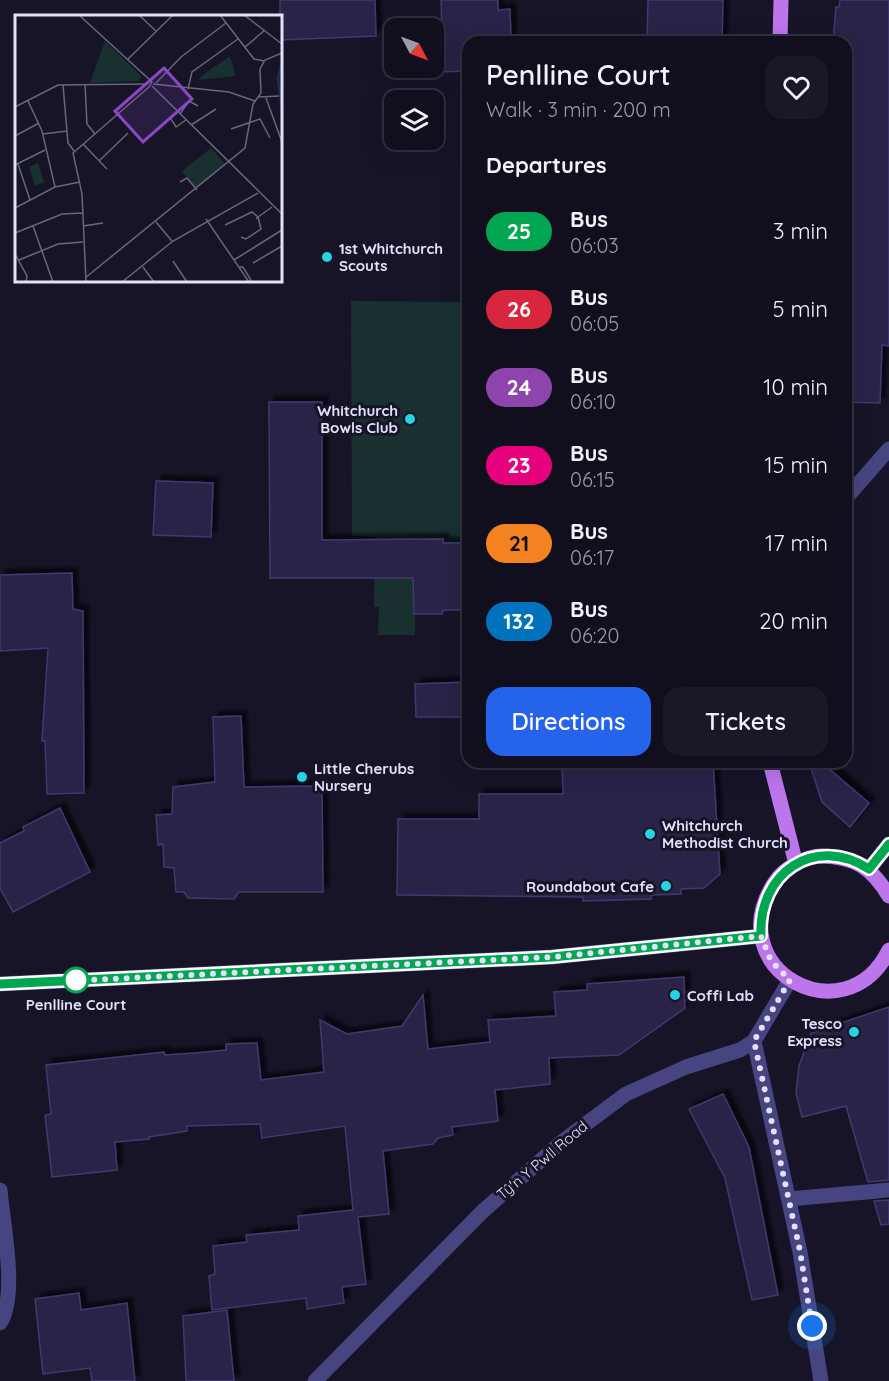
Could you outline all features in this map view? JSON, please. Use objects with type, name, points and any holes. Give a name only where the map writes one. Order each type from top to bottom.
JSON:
[{"type":"main road","points":[[780,36],[781,0]]},
{"type":"main road","points":[[772,768],[796,864]]},
{"type":"main road","points":[[889,896],[879,879],[869,869],[840,857],[817,856],[796,864],[778,878],[765,897],[760,918],[761,936],[771,961],[790,980],[805,988],[827,992],[848,988],[867,978],[883,962],[889,950]]},
{"type":"street","points":[[852,491],[889,449]]},
{"type":"street","points":[[869,869],[889,844]]},
{"type":"street","points":[[0,984],[552,957],[761,936]]},
{"type":"street","points":[[790,980],[754,1041],[800,1251],[821,1381]]},
{"type":"street","name":"Tŷ'n Y Pwll Road","points":[[315,1381],[483,1211],[563,1141],[626,1094],[686,1067],[740,1050],[754,1041]]},
{"type":"street","points":[[0,1190],[10,1289],[6,1314],[0,1323]]},
{"type":"street","points":[[789,1199],[889,1190]]},
{"type":"green space","name":"Whitchurch Bowls Club","points":[[351,301],[462,302],[462,610],[415,614],[415,635],[378,635],[379,607],[374,607],[375,537],[352,536]]},
{"type":"building","points":[[280,0],[375,0],[376,36],[282,40],[282,15],[280,15]]},
{"type":"building","points":[[441,0],[498,0],[498,10],[510,9],[511,36],[462,36],[462,71],[444,72],[444,18],[442,18]]},
{"type":"building","points":[[648,0],[723,0],[722,36],[647,36]]},
{"type":"building","points":[[840,0],[889,0],[889,346],[882,345],[880,403],[852,402],[852,36],[834,36],[836,7],[839,7]]},
{"type":"building","points":[[269,402],[322,402],[322,540],[443,539],[443,543],[462,543],[462,610],[443,610],[442,614],[414,614],[413,578],[270,578]]},
{"type":"building","points":[[156,481],[213,483],[211,537],[153,535]]},
{"type":"building","points":[[72,573],[73,609],[83,611],[84,793],[47,794],[45,741],[42,741],[48,648],[0,651],[0,575]]},
{"type":"building","points":[[462,682],[462,717],[416,717],[415,684]]},
{"type":"building","points":[[241,716],[244,787],[322,786],[323,892],[239,892],[234,899],[188,898],[184,892],[176,892],[174,868],[164,867],[163,844],[158,845],[156,815],[172,814],[173,787],[215,782],[213,717]]},
{"type":"building","points":[[562,768],[713,768],[720,874],[704,888],[681,889],[681,894],[651,895],[651,899],[583,901],[583,897],[397,895],[398,819],[479,819],[479,794],[563,794]]},
{"type":"building","points":[[811,768],[828,768],[869,803],[850,827],[822,802]]},
{"type":"building","points":[[60,808],[90,872],[13,912],[0,888],[0,843],[24,831],[23,827]]},
{"type":"building","points":[[684,977],[685,1008],[619,1055],[549,1058],[550,1084],[495,1090],[498,1121],[452,1127],[453,1135],[438,1138],[433,1144],[383,1151],[389,1214],[358,1217],[366,1284],[342,1287],[344,1303],[307,1309],[306,1298],[212,1310],[209,1276],[215,1274],[213,1246],[247,1242],[246,1235],[299,1230],[298,1216],[353,1210],[345,1126],[262,1138],[260,1124],[187,1126],[187,1131],[149,1137],[149,1139],[115,1142],[117,1170],[52,1177],[45,1115],[51,1114],[46,1065],[164,1052],[165,1055],[226,1050],[226,1044],[257,1043],[261,1080],[324,1072],[320,1020],[347,1034],[402,1026],[423,995],[428,1049],[490,1042],[488,1020],[556,1016],[554,992],[587,990],[587,984]]},
{"type":"building","points":[[889,1007],[889,1180],[868,1182],[846,1106],[802,1117],[796,1093],[799,1066],[811,1033]]},
{"type":"building","points":[[723,1094],[749,1147],[778,1295],[752,1300],[725,1178],[689,1109]]},
{"type":"building","points":[[889,1200],[889,1224],[881,1225],[874,1201]]},
{"type":"building","points":[[79,1293],[81,1310],[127,1303],[135,1381],[92,1381],[90,1368],[43,1374],[35,1299]]},
{"type":"building","points":[[227,1310],[234,1381],[186,1381],[183,1316]]},
{"type":"bus line","name":"25","points":[[0,984],[552,957],[743,939],[761,936],[760,918],[765,897],[778,878],[796,864],[817,856],[840,857],[869,869],[889,844]]},
{"type":"place","name":"1st Whitchurch Scouts","points":[[327,257]]},
{"type":"place","name":"Whitchurch Bowls Club","points":[[410,419]]},
{"type":"place","name":"Little Cherubs Nursery","points":[[302,777]]},
{"type":"place","name":"Whitchurch Methodist Church","points":[[650,834]]},
{"type":"place","name":"Roundabout Cafe","points":[[666,886]]},
{"type":"place","name":"Penlline Court","points":[[76,980]]},
{"type":"place","name":"Coffi Lab","points":[[675,995]]},
{"type":"place","name":"Tesco Express","points":[[854,1032]]},
{"type":"route","points":[[76,980],[69,981],[552,957],[761,936],[771,961],[790,980],[754,1041],[761,1064],[800,1251],[812,1326]]}]
